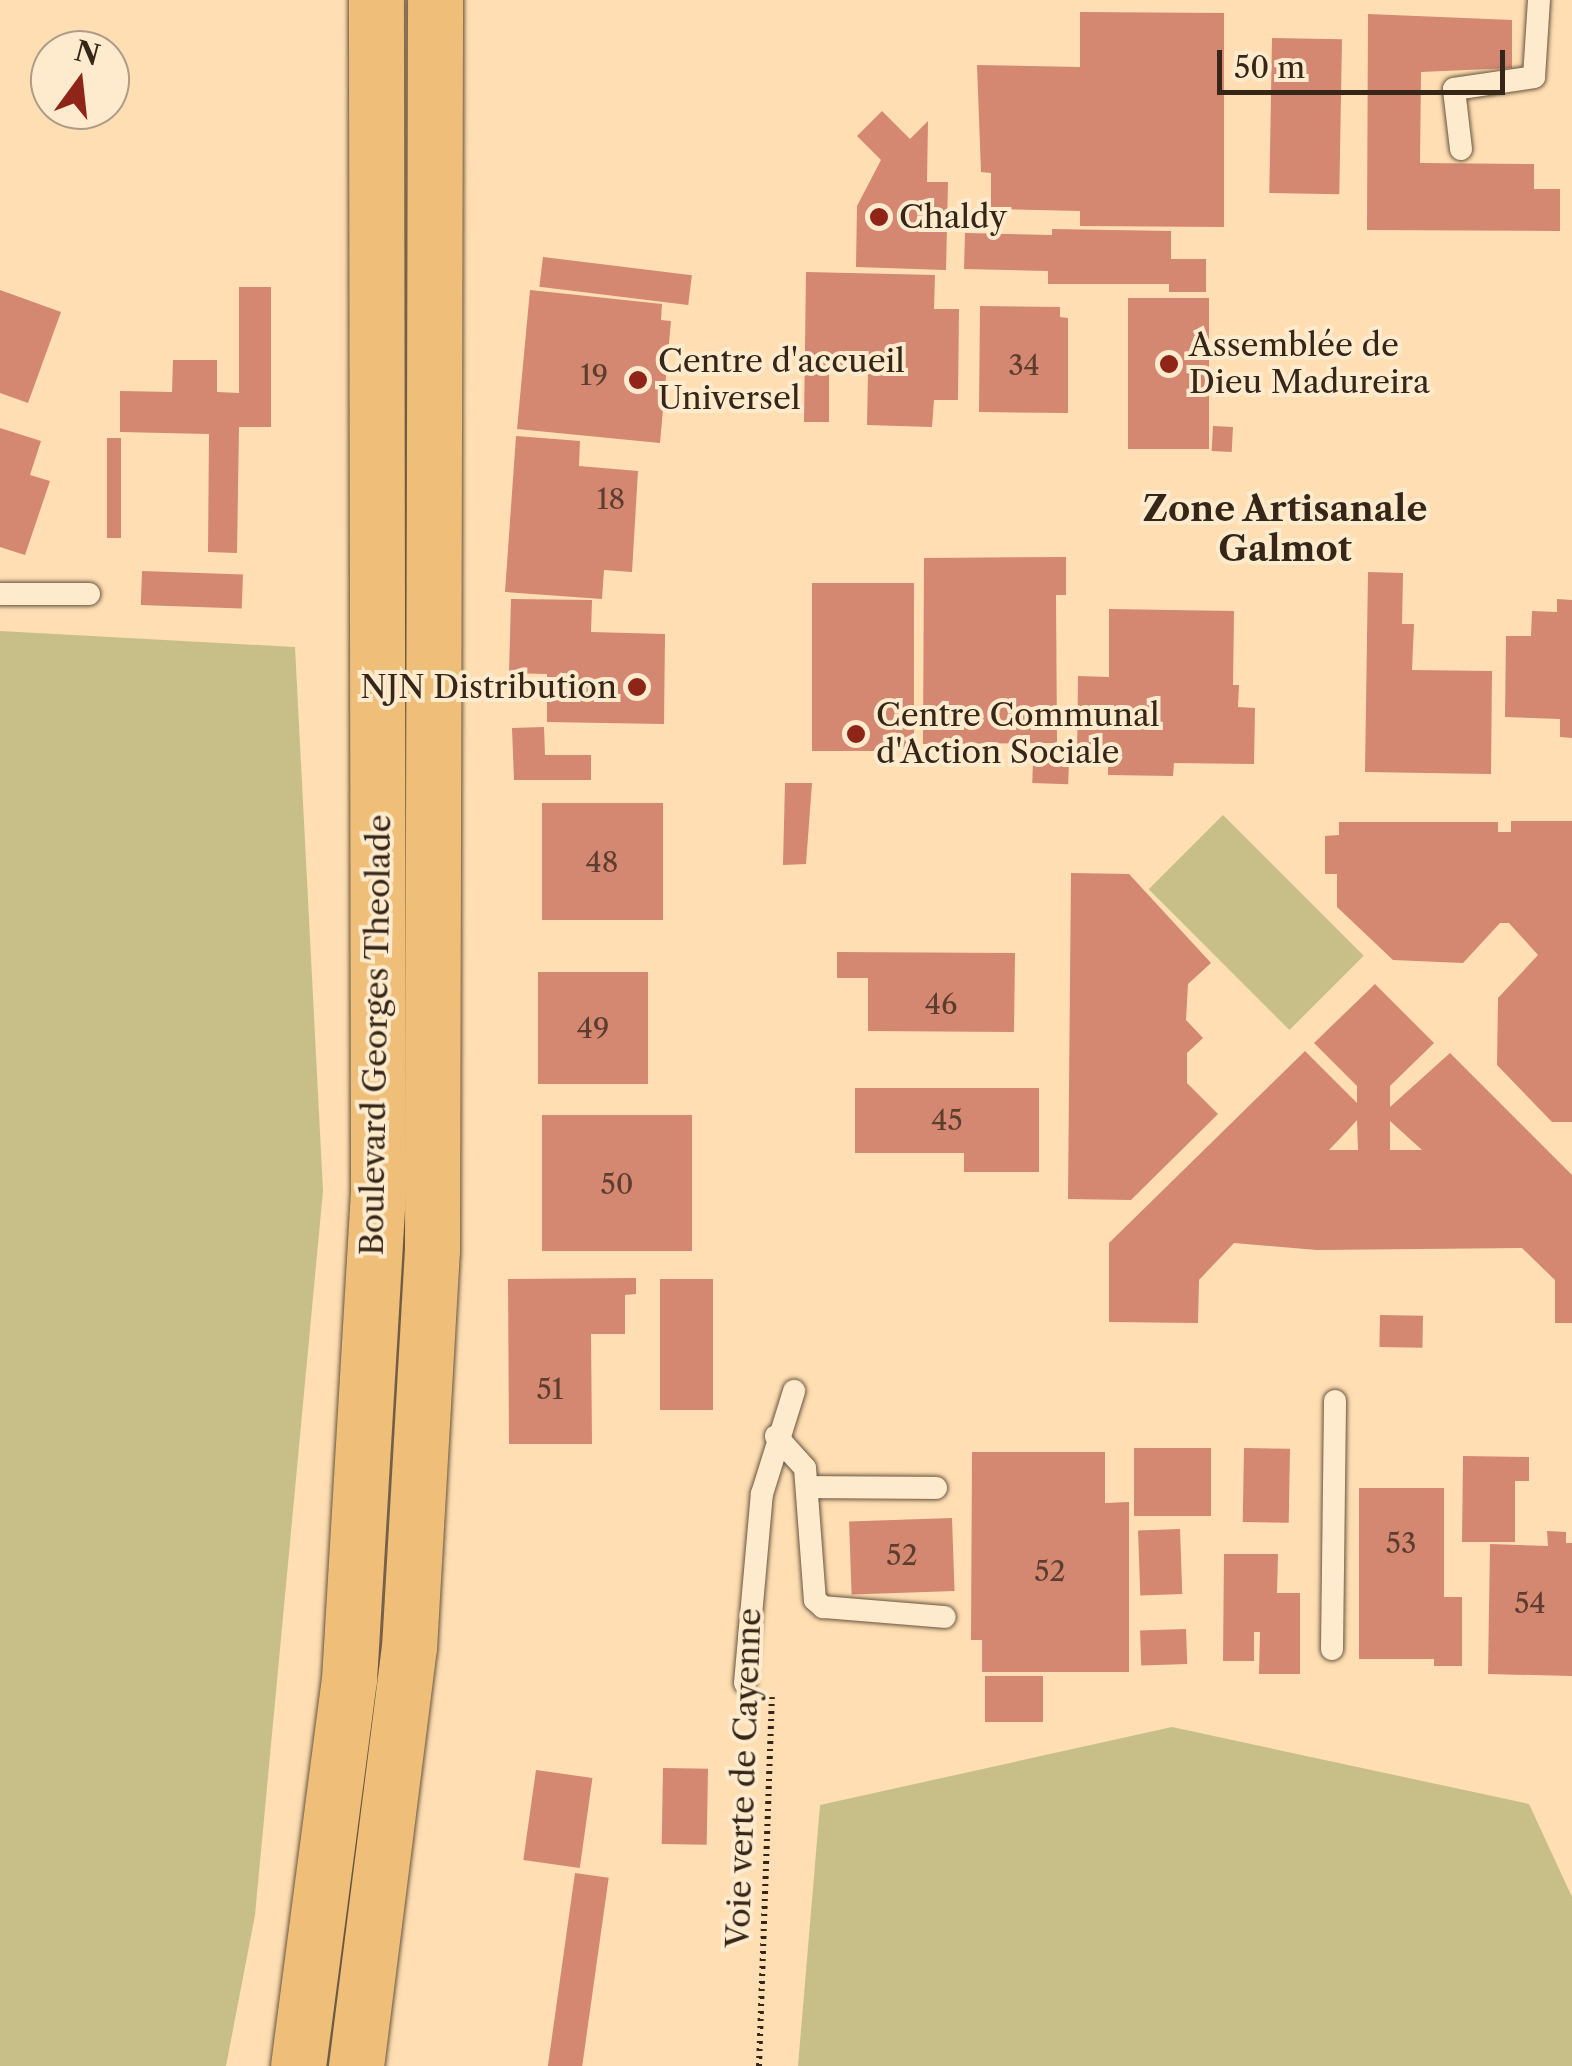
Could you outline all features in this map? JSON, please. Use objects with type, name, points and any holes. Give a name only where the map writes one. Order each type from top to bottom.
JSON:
[{"type":"main road","name":"Boulevard Georges Theolade","points":[[298,2066],[349,1680],[378,1188],[376,0]]},
{"type":"main road","name":"Boulevard Georges Theolade","points":[[356,2066],[409,1648],[431,1270],[435,0]]},
{"type":"lane","points":[[1461,148],[1454,89],[1534,77],[1539,0]]},
{"type":"lane","points":[[0,594],[89,594]]},
{"type":"lane","points":[[745,1683],[762,1494],[776,1436],[794,1392]]},
{"type":"lane","points":[[1332,1648],[1334,1401]]},
{"type":"lane","points":[[776,1436],[805,1468],[815,1600],[823,1607],[946,1617]]},
{"type":"lane","points":[[808,1487],[936,1488]]},
{"type":"path","name":"Voie verte de Cayenne","points":[[758,2066],[772,1690]]},
{"type":"shaded area","points":[[0,631],[295,647],[323,1191],[255,1915],[226,2066],[0,2066]]},
{"type":"shaded area","points":[[1223,815],[1364,956],[1289,1030],[1149,889]]},
{"type":"shaded area","points":[[1172,1727],[1529,1804],[1572,1897],[1572,2066],[798,2066],[820,1805]]},
{"type":"building","points":[[1080,12],[1224,13],[1224,227],[1080,226],[1080,211],[991,209],[991,173],[981,172],[977,65],[1080,67]]},
{"type":"building","points":[[1368,14],[1512,20],[1512,68],[1421,72],[1420,163],[1534,164],[1534,189],[1560,189],[1560,231],[1367,230]]},
{"type":"building","points":[[1272,38],[1342,39],[1339,194],[1269,193]]},
{"type":"building","points":[[882,111],[910,139],[928,121],[927,182],[948,182],[946,270],[856,267],[857,206],[881,160],[857,136]]},
{"type":"building","points":[[1052,229],[1171,231],[1171,259],[1206,259],[1206,292],[1169,292],[1169,284],[1048,284],[1048,271],[964,269],[965,233],[1052,235]]},
{"type":"building","points":[[543,257],[692,275],[688,305],[539,287]]},
{"type":"building","points":[[806,272],[935,275],[934,309],[959,309],[958,400],[934,400],[932,427],[867,425],[868,373],[829,372],[829,422],[804,422]]},
{"type":"building","points":[[239,287],[271,287],[271,427],[239,427],[237,553],[208,552],[209,434],[120,432],[120,391],[172,392],[173,360],[217,360],[217,392],[239,393]]},
{"type":"building","points":[[0,290],[61,312],[28,403],[0,393]]},
{"type":"building","points":[[530,290],[662,304],[661,320],[671,321],[660,443],[517,429]]},
{"type":"building","points":[[1128,298],[1209,298],[1209,449],[1128,449]]},
{"type":"building","points":[[980,306],[1060,307],[1060,317],[1068,318],[1068,413],[979,412]]},
{"type":"building","points":[[1213,426],[1233,427],[1232,452],[1212,451]]},
{"type":"building","points":[[0,428],[41,441],[30,475],[50,481],[25,555],[0,547]]},
{"type":"building","points":[[516,436],[580,441],[579,466],[638,471],[632,572],[604,570],[602,599],[505,592]]},
{"type":"building","points":[[107,438],[121,438],[121,538],[107,538]]},
{"type":"building","points":[[1066,557],[1066,595],[1056,595],[1057,743],[923,744],[924,558]]},
{"type":"building","points":[[142,571],[243,575],[242,609],[141,605]]},
{"type":"building","points":[[1368,572],[1403,573],[1402,624],[1414,624],[1412,670],[1492,671],[1491,774],[1365,772]]},
{"type":"building","points":[[812,583],[914,583],[914,751],[812,751]]},
{"type":"building","points":[[511,599],[592,600],[591,632],[665,634],[664,724],[547,722],[547,674],[509,673]]},
{"type":"building","points":[[1557,599],[1572,600],[1572,738],[1560,737],[1560,719],[1505,717],[1506,636],[1531,636],[1532,611],[1557,612]]},
{"type":"building","points":[[1109,609],[1234,611],[1233,685],[1239,685],[1238,707],[1255,708],[1254,764],[1174,763],[1173,776],[1108,775],[1108,762],[1077,761],[1078,676],[1109,677]]},
{"type":"building","points":[[544,727],[545,755],[591,755],[591,780],[514,780],[512,728]]},
{"type":"building","points":[[1033,761],[1069,762],[1068,784],[1032,783]]},
{"type":"building","points":[[785,783],[812,783],[806,864],[783,865]]},
{"type":"building","points":[[542,803],[663,803],[663,920],[542,920]]},
{"type":"building","points":[[1511,821],[1572,821],[1572,1122],[1552,1122],[1497,1065],[1498,998],[1538,955],[1509,923],[1500,923],[1463,963],[1393,960],[1337,907],[1337,874],[1325,874],[1325,836],[1339,835],[1339,822],[1498,822],[1498,832],[1511,832]]},
{"type":"building","points":[[1071,873],[1129,874],[1211,963],[1188,984],[1186,1020],[1203,1038],[1187,1053],[1187,1083],[1218,1114],[1131,1200],[1068,1199]]},
{"type":"building","points":[[837,952],[1015,953],[1014,1032],[868,1031],[868,978],[837,978]]},
{"type":"building","points":[[538,972],[648,972],[648,1084],[538,1084]]},
{"type":"building","points":[[1375,984],[1434,1043],[1390,1086],[1390,1107],[1450,1053],[1572,1175],[1572,1323],[1555,1323],[1555,1280],[1522,1248],[1317,1250],[1234,1243],[1199,1280],[1198,1323],[1109,1322],[1109,1243],[1305,1051],[1357,1103],[1357,1086],[1314,1043]],"holes":[[[1357,1120],[1358,1150],[1329,1150],[1348,1130]],[[1390,1121],[1422,1150],[1390,1150]]]},
{"type":"building","points":[[855,1088],[1039,1088],[1039,1172],[964,1172],[964,1153],[855,1153]]},
{"type":"building","points":[[542,1115],[692,1115],[692,1251],[542,1251]]},
{"type":"building","points":[[636,1278],[636,1294],[625,1295],[625,1334],[591,1334],[592,1444],[509,1444],[508,1279]]},
{"type":"building","points":[[660,1279],[713,1279],[713,1410],[660,1410]]},
{"type":"building","points":[[1380,1315],[1423,1316],[1422,1348],[1379,1347]]},
{"type":"building","points":[[1134,1448],[1211,1448],[1211,1516],[1134,1516]]},
{"type":"building","points":[[1244,1448],[1290,1449],[1289,1523],[1243,1522]]},
{"type":"building","points":[[972,1452],[1105,1452],[1105,1503],[1129,1502],[1129,1672],[982,1672],[982,1640],[971,1640]]},
{"type":"building","points":[[1463,1456],[1529,1457],[1529,1481],[1515,1481],[1515,1542],[1462,1542]]},
{"type":"building","points":[[1359,1488],[1444,1488],[1444,1597],[1462,1597],[1462,1666],[1434,1666],[1434,1659],[1359,1659]]},
{"type":"building","points":[[952,1518],[955,1591],[852,1595],[849,1522]]},
{"type":"building","points":[[1180,1529],[1182,1594],[1140,1595],[1138,1530]]},
{"type":"building","points":[[1547,1531],[1566,1532],[1566,1543],[1572,1543],[1572,1676],[1488,1674],[1490,1544],[1548,1546]]},
{"type":"building","points":[[1224,1554],[1278,1554],[1277,1593],[1300,1593],[1300,1674],[1259,1674],[1260,1632],[1254,1632],[1254,1661],[1223,1661]]},
{"type":"building","points":[[1186,1629],[1187,1664],[1141,1666],[1140,1631]]},
{"type":"building","points":[[985,1676],[1043,1676],[1043,1722],[985,1722]]},
{"type":"building","points":[[663,1768],[708,1769],[707,1845],[662,1844]]},
{"type":"building","points":[[536,1770],[592,1778],[580,1868],[523,1860]]},
{"type":"building","points":[[575,1873],[609,1878],[582,2066],[548,2066]]},
{"type":"place","name":"Chaldy","points":[[879,217]]},
{"type":"place","name":"Assemblée de Dieu Madureira","points":[[1169,364]]},
{"type":"place","name":"Centre d'accueil Universel","points":[[638,380]]},
{"type":"place","name":"NJN Distribution","points":[[637,687]]},
{"type":"place","name":"Centre Communal d'Action Sociale","points":[[856,734]]},
{"type":"district","name":"Zone Artisanale Galmot","points":[[1285,529]]}]
